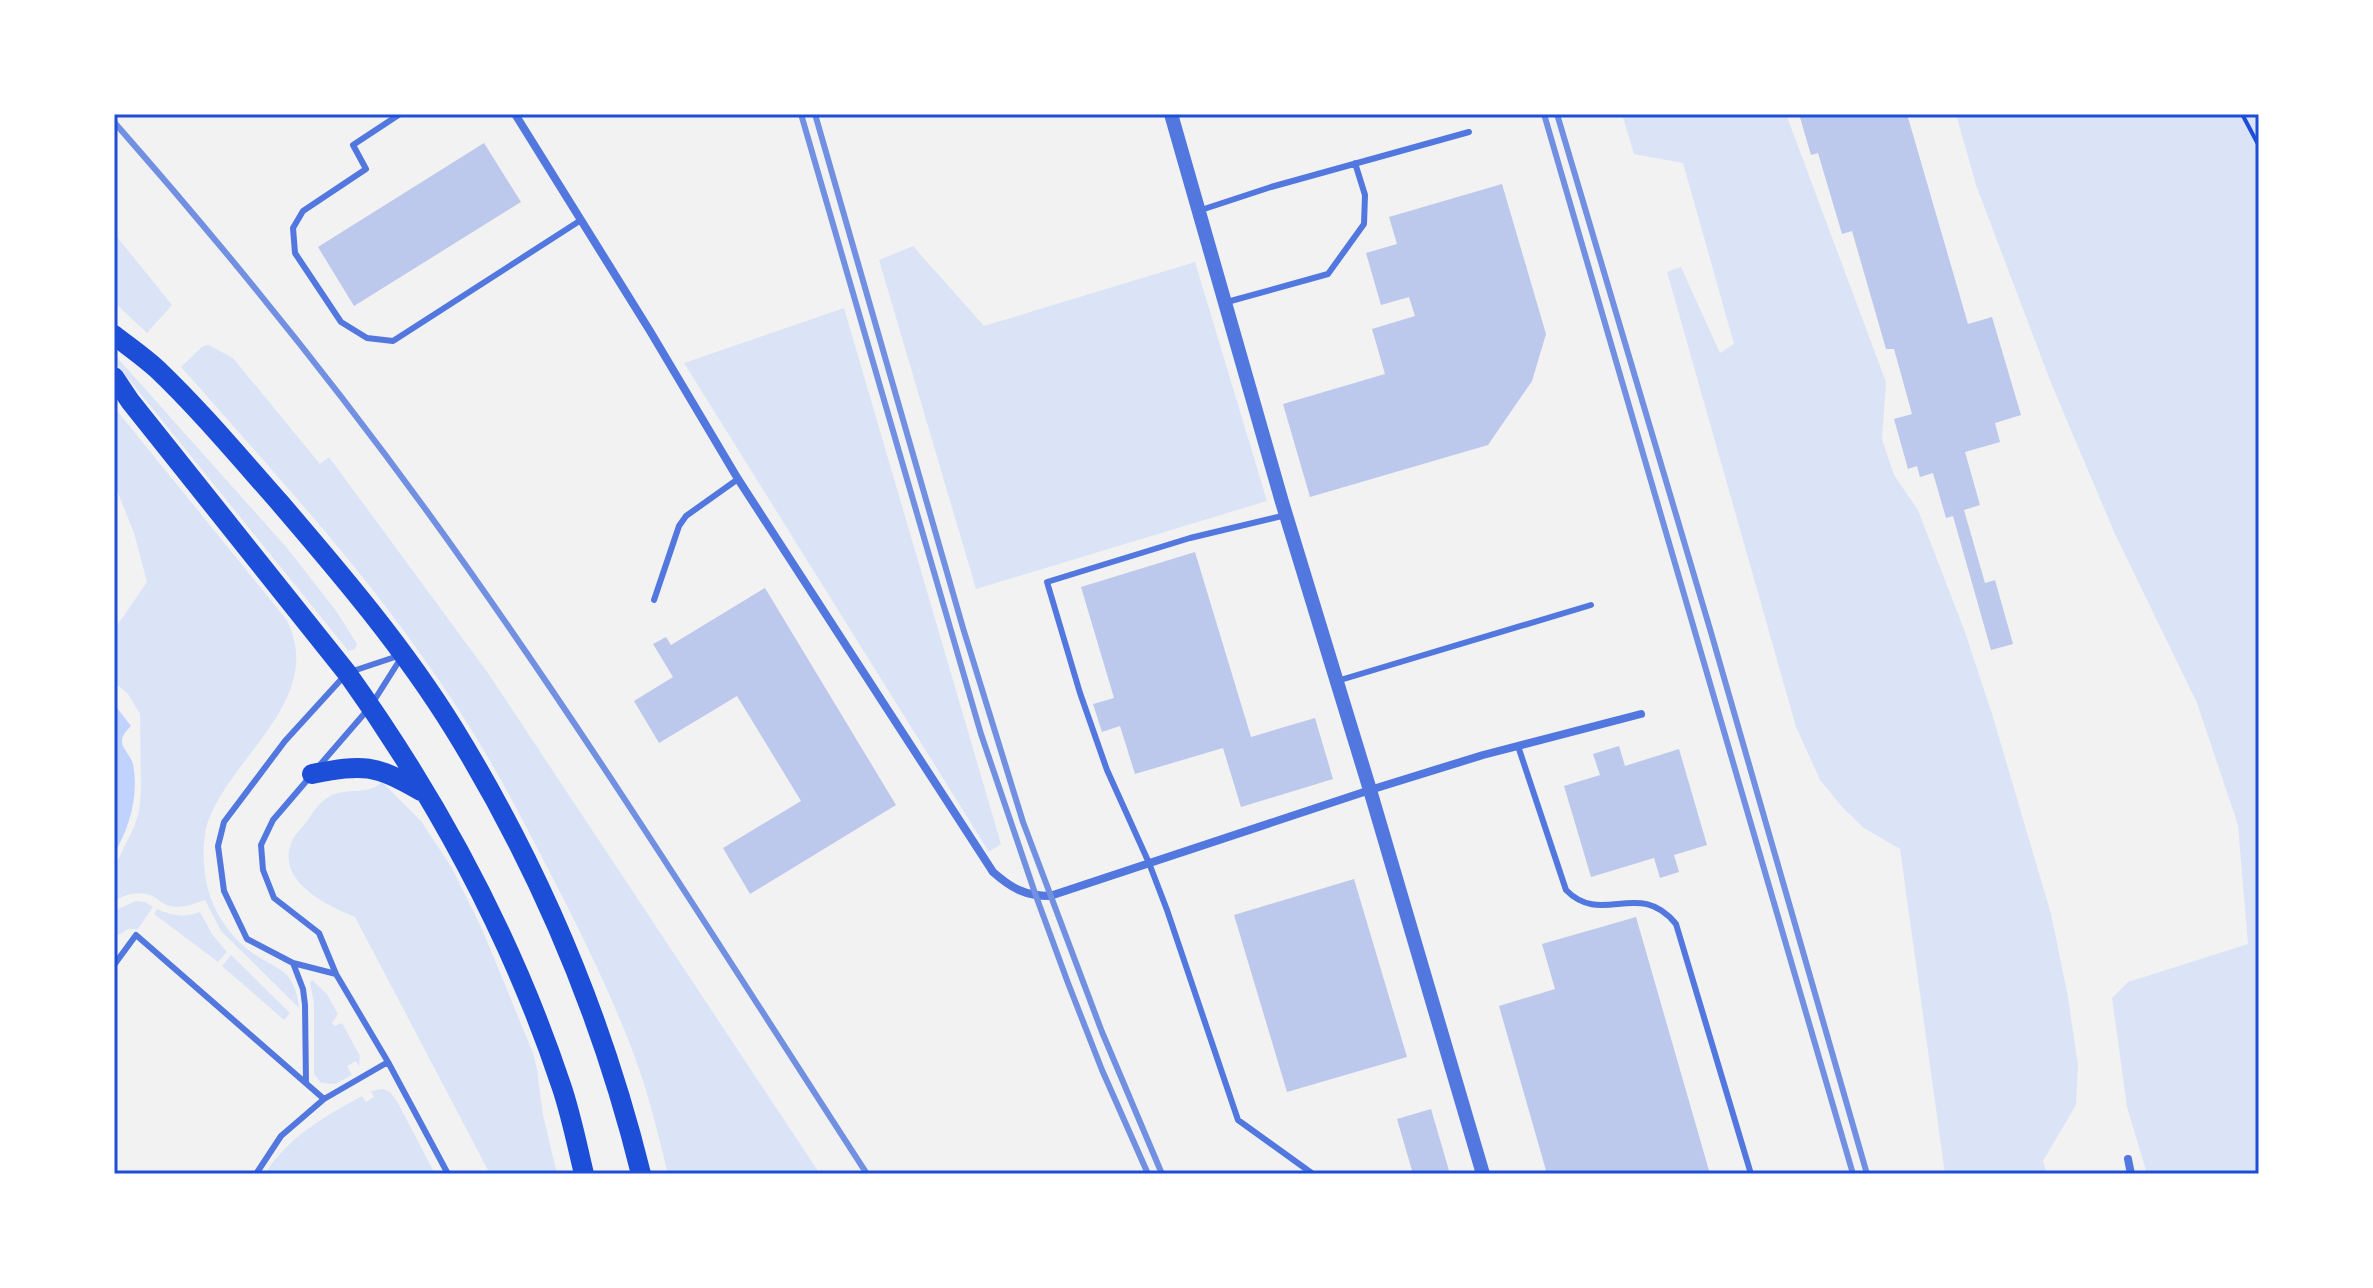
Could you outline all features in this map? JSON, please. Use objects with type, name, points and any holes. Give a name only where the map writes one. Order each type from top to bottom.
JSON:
[{"type":"main road","points":[[114,335],[155,367],[221,436],[328,559],[403,655],[452,726],[503,813],[554,917],[591,1009],[619,1092],[641,1174]]},
{"type":"main road","points":[[114,377],[347,673],[457,846],[518,971],[562,1087],[584,1174]]},
{"type":"main road","points":[[312,774],[351,767],[372,768],[397,777],[423,792]]},
{"type":"street","points":[[515,114],[738,479],[993,872],[1012,889],[1036,896],[1050,896],[1370,790],[1518,746],[1641,714]]},
{"type":"street","points":[[1171,114],[1286,515],[1483,1174]]},
{"type":"street","points":[[2128,1159],[2131,1174]]},
{"type":"lane","points":[[400,114],[353,145],[366,169],[303,211],[293,228],[295,253],[341,322],[367,338],[393,341],[581,220]]},
{"type":"lane","points":[[1198,211],[1271,187],[1469,132]]},
{"type":"lane","points":[[1225,303],[1328,274],[1364,224],[1365,195],[1355,163]]},
{"type":"lane","points":[[654,600],[679,526],[686,516],[738,479]]},
{"type":"lane","points":[[1286,515],[1190,538],[1047,582],[1107,770],[1149,863],[1238,1120],[1313,1174]]},
{"type":"lane","points":[[1337,681],[1591,605]]},
{"type":"lane","points":[[336,974],[293,963],[247,939],[224,891],[218,846],[224,822],[285,741],[347,673],[403,655]]},
{"type":"lane","points":[[403,655],[370,707],[273,820],[261,845],[263,870],[274,898],[319,933],[336,974],[448,1174]]},
{"type":"lane","points":[[1518,746],[1566,890],[1576,900],[1593,905],[1653,904],[1667,912],[1676,924],[1751,1174]]},
{"type":"lane","points":[[114,965],[136,935],[324,1099]]},
{"type":"lane","points":[[293,963],[303,989],[305,1005],[306,1083]]},
{"type":"lane","points":[[256,1174],[281,1136],[324,1099],[388,1062]]},
{"type":"path","points":[[2242,114],[2259,146]]},
{"type":"shaded area","points":[[1622,114],[1786,114],[1886,382],[1882,439],[1894,475],[1918,510],[1965,632],[2051,914],[2078,1065],[2076,1105],[2043,1161],[2047,1174],[1945,1174],[1900,849],[1864,828],[1843,808],[1820,780],[1796,727],[1667,272],[1681,267],[1720,353],[1734,344],[1683,163],[1634,154]]},
{"type":"shaded area","points":[[1956,114],[2259,114],[2259,1174],[2147,1174],[2127,1107],[2112,998],[2128,982],[2248,944],[2238,825],[2197,703],[2115,534],[2051,383],[1976,185]]},
{"type":"shaded area","points":[[114,233],[172,305],[147,333],[114,302]]},
{"type":"shaded area","points":[[913,246],[984,326],[1195,262],[1267,501],[976,589],[879,260]]},
{"type":"shaded area","points":[[844,308],[1001,844],[989,852],[684,363]]},
{"type":"shaded area","points":[[209,345],[233,358],[320,464],[329,457],[488,673],[820,1174],[668,1174],[643,1082],[619,1016],[508,792],[451,699],[377,595],[181,367],[203,346]]},
{"type":"shaded area","points":[[114,354],[287,548],[337,612],[357,644],[355,649],[348,651],[114,361]]},
{"type":"shaded area","points":[[114,407],[286,619],[295,647],[295,674],[286,699],[272,724],[221,795],[207,824],[204,851],[208,888],[223,923],[240,943],[289,978],[299,1008],[221,931],[205,900],[177,907],[140,893],[114,901],[114,868],[134,827],[141,789],[140,714],[128,694],[114,682],[114,630],[147,582],[134,533],[114,483]]},
{"type":"shaded area","points":[[382,782],[421,821],[452,868],[482,929],[533,1053],[557,1174],[490,1174],[355,917],[330,906],[305,889],[290,867],[293,839],[322,802],[337,793],[370,789]]},
{"type":"shaded area","points":[[136,901],[153,907],[138,929],[128,929],[119,935],[114,931],[114,911]]},
{"type":"shaded area","points":[[157,909],[178,915],[200,912],[227,952],[218,962],[154,914]]},
{"type":"shaded area","points":[[231,955],[290,1013],[284,1020],[222,966]]},
{"type":"shaded area","points":[[312,980],[327,994],[338,1014],[332,1023],[335,1026],[342,1023],[360,1056],[359,1067],[356,1061],[347,1066],[352,1075],[335,1084],[321,1083],[314,1074]]},
{"type":"shaded area","points":[[383,1089],[397,1101],[435,1174],[265,1174],[285,1149],[308,1129],[362,1096],[366,1102],[374,1097],[371,1091]]},
{"type":"water","points":[[114,704],[131,726],[122,742],[133,764],[135,787],[129,822],[114,854]]},
{"type":"building","points":[[1799,114],[1907,114],[1968,324],[1992,317],[2021,415],[1995,423],[2000,442],[1965,452],[1980,505],[1964,510],[1985,583],[1995,580],[2013,644],[1991,650],[1953,516],[1946,518],[1933,473],[1920,477],[1917,466],[1908,469],[1894,419],[1912,414],[1894,349],[1886,349],[1852,231],[1842,234],[1818,153],[1811,155]]},
{"type":"building","points":[[484,143],[521,202],[354,306],[318,247]]},
{"type":"building","points":[[1502,184],[1546,334],[1532,381],[1488,445],[1310,497],[1283,404],[1385,374],[1372,329],[1415,316],[1409,297],[1381,305],[1366,253],[1397,244],[1389,217]]},
{"type":"building","points":[[1195,552],[1251,737],[1315,718],[1333,779],[1241,807],[1223,748],[1135,774],[1120,726],[1102,732],[1093,704],[1114,698],[1081,587]]},
{"type":"building","points":[[765,588],[896,805],[750,894],[723,848],[801,801],[737,696],[659,743],[634,701],[673,677],[653,644],[666,637],[671,645]]},
{"type":"building","points":[[1619,746],[1625,766],[1679,749],[1707,845],[1674,855],[1679,872],[1660,878],[1654,858],[1591,877],[1564,786],[1600,775],[1593,754]]},
{"type":"building","points":[[1354,879],[1407,1057],[1287,1092],[1234,915]]},
{"type":"building","points":[[1636,917],[1710,1174],[1547,1174],[1499,1006],[1555,989],[1542,944]]},
{"type":"building","points":[[1431,1109],[1450,1174],[1413,1174],[1397,1119]]},
{"type":"railway","points":[[801,114],[981,734],[1068,983],[1148,1174]]},
{"type":"railway","points":[[815,114],[963,628],[1023,822],[1102,1032],[1162,1174]]},
{"type":"railway","points":[[1544,114],[1853,1174]]},
{"type":"railway","points":[[1557,114],[1867,1174]]},
{"type":"railway","points":[[114,122],[298,342],[428,512],[621,794],[867,1174]]}]
